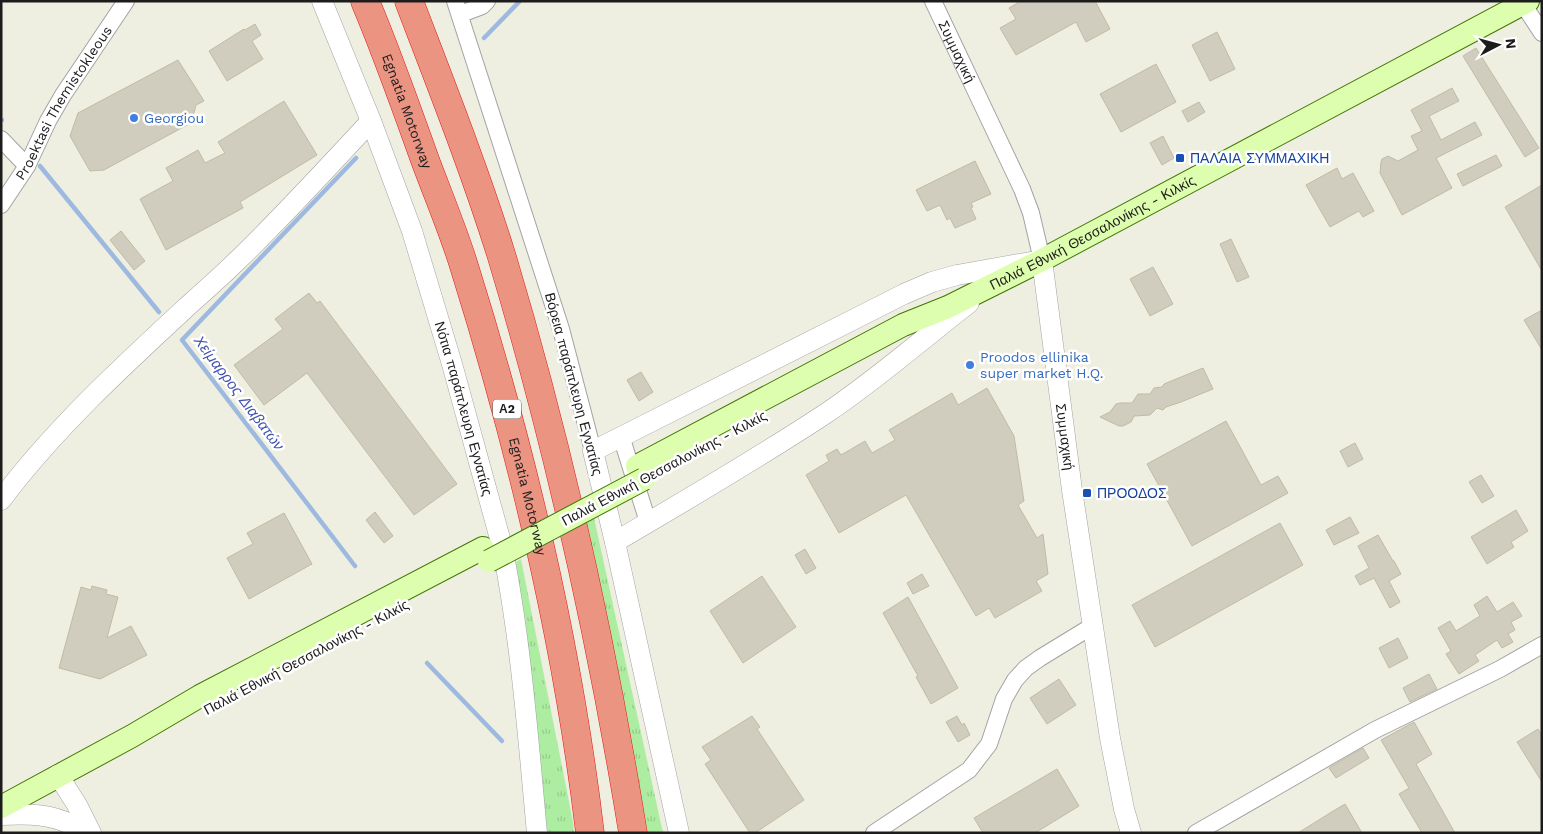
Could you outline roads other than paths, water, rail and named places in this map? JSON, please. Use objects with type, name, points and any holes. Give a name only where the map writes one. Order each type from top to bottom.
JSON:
[{"type":"highway","name":"Egnatia Motorway","points":[[365,1],[414,128],[463,264],[510,419],[551,594],[582,767],[590,833]]},
{"type":"highway","points":[[409,1],[450,106],[500,252],[544,405],[588,590],[618,742],[633,833]]},
{"type":"main road","name":"Παλιά Εθνική Θεσσαλονίκης - Κιλκίς","points":[[1,807],[132,736],[200,696],[486,554],[641,472],[903,325],[948,307],[1042,260],[1526,2]]},
{"type":"street","name":"Proektasi Themistokleous","points":[[1,206],[27,166],[52,113],[126,1]]},
{"type":"street","name":"Νότια παράπλευρη Εγνατίας","points":[[322,1],[412,231],[452,364],[502,546],[508,575],[520,664],[537,833]]},
{"type":"street","points":[[458,8],[482,6],[487,1]]},
{"type":"street","name":"Συμμαχική","points":[[933,1],[1022,189],[1031,213],[1042,260],[1072,490],[1110,738],[1124,810],[1131,833]]},
{"type":"street","points":[[1526,2],[1542,33]]},
{"type":"street","name":"Βόρεια παράπλευρη Εγνατίας","points":[[458,8],[561,329],[615,542],[679,833]]},
{"type":"street","points":[[1,500],[20,475],[79,412],[129,361],[242,256],[304,194],[370,121]]},
{"type":"street","points":[[1,139],[27,166]]},
{"type":"street","points":[[593,451],[896,298],[932,282],[957,275],[1042,260]]},
{"type":"street","points":[[615,542],[752,460],[833,408],[858,391],[993,285]]},
{"type":"street","points":[[621,436],[648,522]]},
{"type":"street","points":[[874,833],[969,770],[989,744],[1004,699],[1015,680],[1026,668],[1040,658],[1094,625]]},
{"type":"street","points":[[1196,833],[1375,730],[1500,669],[1542,646]]},
{"type":"street","points":[[58,775],[72,796],[81,830]]},
{"type":"street","points":[[1,815],[29,814],[52,816],[81,830]]},
{"type":"waterway","points":[[484,38],[520,1]]},
{"type":"waterway","name":"Χείμαρρος Διαβατών","points":[[355,566],[182,340],[356,158]]},
{"type":"waterway","name":"Χείμαρρος Διαβατών","points":[[40,166],[159,312]]},
{"type":"waterway","points":[[427,663],[502,741]]},
{"type":"place","name":"Georgiou","points":[[134,118]]},
{"type":"place","name":"ΠΑΛΑΙΑ ΣΥΜΜΑΧΙΚΗ","points":[[1180,158]]},
{"type":"place","name":"Proodos ellinika super market H.Q.","points":[[970,365]]},
{"type":"place","name":"ΠΡΟΟΔΟΣ","points":[[1087,493]]}]
